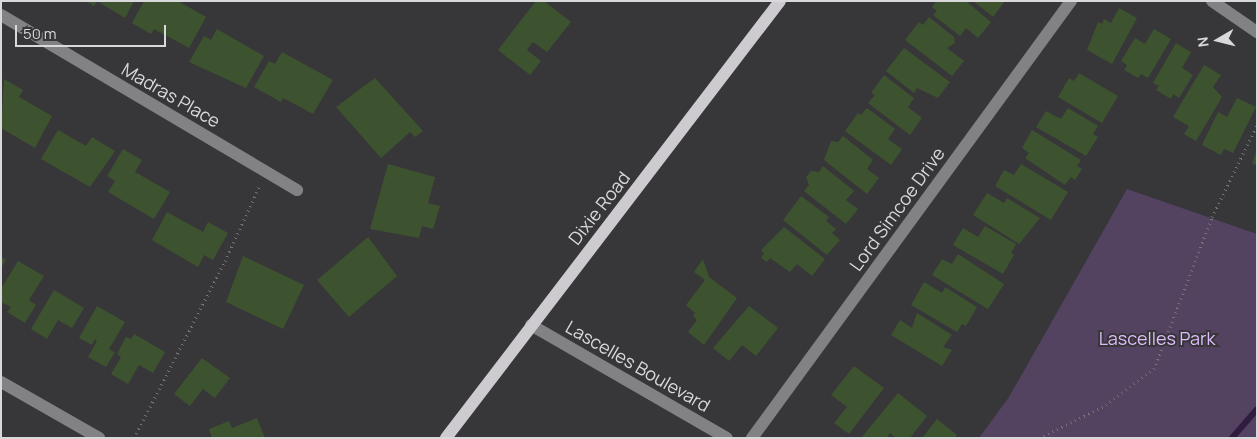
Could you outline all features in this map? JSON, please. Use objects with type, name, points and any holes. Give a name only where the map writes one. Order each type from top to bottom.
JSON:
[{"type":"main road","name":"Dixie Road","points":[[446,438],[780,1]]},
{"type":"street","name":"Lord Simcoe Drive","points":[[752,438],[1071,1]]},
{"type":"street","points":[[1212,1],[1257,32]]},
{"type":"street","name":"Madras Place","points":[[1,15],[297,190]]},
{"type":"street","name":"Lascelles Boulevard","points":[[531,325],[727,438]]},
{"type":"street","points":[[1,382],[99,438]]},
{"type":"path","points":[[1039,438],[1106,405],[1154,369],[1212,217],[1257,125]]},
{"type":"path","points":[[134,438],[225,261],[266,171]]},
{"type":"green space","name":"Lascelles Park","points":[[1127,189],[1257,234],[1257,438],[979,438],[1009,397]]},
{"type":"building","points":[[87,1],[97,1],[94,6]]},
{"type":"building","points":[[97,1],[134,1],[125,18]]},
{"type":"building","points":[[144,1],[178,1],[206,17],[189,48],[154,29],[151,34],[132,23]]},
{"type":"building","points":[[536,1],[544,1],[571,22],[547,52],[533,42],[527,50],[541,61],[530,75],[498,50]]},
{"type":"building","points":[[936,1],[966,1],[991,22],[978,38],[966,28],[960,36],[933,15],[937,11],[932,7]]},
{"type":"building","points":[[973,1],[1005,1],[993,17]]},
{"type":"building","points":[[1119,8],[1137,18],[1112,64],[1087,50],[1098,22],[1102,24],[1104,19],[1111,23]]},
{"type":"building","points":[[929,17],[954,37],[955,43],[947,48],[964,61],[952,76],[905,40],[919,22],[923,25]]},
{"type":"building","points":[[217,29],[264,56],[246,88],[189,62],[204,36],[211,40]]},
{"type":"building","points":[[1154,29],[1171,39],[1148,78],[1141,74],[1138,78],[1124,70],[1127,65],[1121,61],[1135,38],[1145,44]]},
{"type":"building","points":[[1176,43],[1191,52],[1182,68],[1193,75],[1179,98],[1173,94],[1171,99],[1156,90],[1159,86],[1153,83]]},
{"type":"building","points":[[904,48],[950,82],[938,98],[917,88],[914,93],[886,71]]},
{"type":"building","points":[[282,52],[333,80],[313,114],[283,98],[281,102],[254,87],[269,61],[275,64]]},
{"type":"building","points":[[1204,65],[1221,75],[1213,87],[1222,97],[1196,141],[1184,134],[1189,126],[1173,117]]},
{"type":"building","points":[[1079,73],[1118,96],[1102,123],[1058,97],[1069,78],[1074,81]]},
{"type":"building","points":[[884,75],[914,98],[908,107],[922,118],[910,135],[868,103],[875,95],[871,93]]},
{"type":"building","points":[[375,78],[423,131],[415,137],[410,132],[381,158],[336,107]]},
{"type":"building","points":[[4,79],[23,90],[19,97],[52,116],[35,148],[1,128]]},
{"type":"building","points":[[1237,98],[1256,107],[1233,153],[1224,149],[1221,155],[1202,145],[1218,112],[1227,117]]},
{"type":"building","points":[[867,108],[895,129],[888,139],[902,149],[891,165],[845,131],[858,113],[861,115]]},
{"type":"building","points":[[1068,108],[1098,126],[1093,134],[1098,137],[1086,156],[1036,127],[1046,111],[1061,119]]},
{"type":"building","points":[[58,130],[86,146],[92,137],[115,151],[90,187],[41,159]]},
{"type":"building","points":[[1032,130],[1081,160],[1077,166],[1082,169],[1075,180],[1071,177],[1065,185],[1025,158],[1029,153],[1022,148]]},
{"type":"building","points":[[843,136],[873,160],[867,169],[879,178],[867,194],[824,160],[831,141],[838,142]]},
{"type":"building","points":[[123,149],[142,160],[135,172],[170,192],[154,219],[108,192],[115,181],[107,176]]},
{"type":"building","points":[[1257,152],[1257,165],[1252,164]]},
{"type":"building","points":[[388,164],[435,177],[428,203],[440,206],[433,229],[422,226],[419,238],[370,229]]},
{"type":"building","points":[[1021,164],[1068,192],[1051,220],[995,186],[1004,170],[1014,175]]},
{"type":"building","points":[[823,166],[854,191],[846,200],[858,209],[846,224],[804,191],[809,185],[806,177],[811,171],[819,172]]},
{"type":"building","points":[[987,193],[1004,203],[1007,198],[1040,218],[1019,244],[973,215]]},
{"type":"building","points":[[801,196],[829,217],[826,221],[836,229],[832,233],[840,240],[827,255],[783,220]]},
{"type":"building","points":[[167,212],[203,232],[208,222],[228,233],[213,260],[204,255],[198,267],[152,240]]},
{"type":"building","points":[[985,226],[1016,244],[1011,253],[1014,255],[1003,274],[953,245],[963,228],[978,237]]},
{"type":"building","points":[[784,227],[825,259],[812,276],[797,264],[790,272],[770,258],[767,262],[761,258],[764,253],[761,250]]},
{"type":"building","points":[[368,237],[397,276],[349,317],[317,280]]},
{"type":"building","points":[[958,254],[1004,284],[988,309],[932,275],[942,259],[952,264]]},
{"type":"building","points":[[243,256],[304,285],[283,329],[226,302]]},
{"type":"building","points":[[1,257],[6,260],[1,268]]},
{"type":"building","points":[[703,259],[709,277],[737,298],[704,345],[688,332],[697,320],[693,316],[695,313],[686,305],[705,280],[694,272]]},
{"type":"building","points":[[18,261],[44,276],[29,300],[36,305],[25,323],[7,312],[11,307],[1,302],[1,289]]},
{"type":"building","points":[[924,282],[942,293],[945,287],[977,307],[966,326],[962,324],[957,332],[911,305]]},
{"type":"building","points":[[54,290],[84,308],[72,328],[58,320],[47,339],[31,329]]},
{"type":"building","points":[[97,306],[125,322],[109,349],[115,352],[106,367],[88,357],[97,341],[95,339],[92,345],[79,338]]},
{"type":"building","points":[[749,306],[778,328],[756,356],[742,345],[729,361],[713,348]]},
{"type":"building","points":[[917,313],[952,335],[943,347],[952,350],[942,366],[891,335],[900,320],[912,328]]},
{"type":"building","points":[[134,334],[165,352],[153,373],[139,365],[128,384],[111,374],[121,357],[117,354],[126,337],[131,339]]},
{"type":"building","points":[[202,358],[230,378],[215,398],[203,389],[190,406],[174,394]]},
{"type":"building","points":[[854,366],[884,388],[849,434],[834,423],[847,407],[831,395]]},
{"type":"building","points":[[898,393],[927,416],[910,438],[896,438],[890,433],[887,438],[862,437]]},
{"type":"building","points":[[257,418],[265,438],[212,438],[209,429],[229,421],[232,428]]},
{"type":"building","points":[[937,419],[957,435],[955,438],[922,438]]},
{"type":"waterway","points":[[1232,438],[1257,409]]}]
